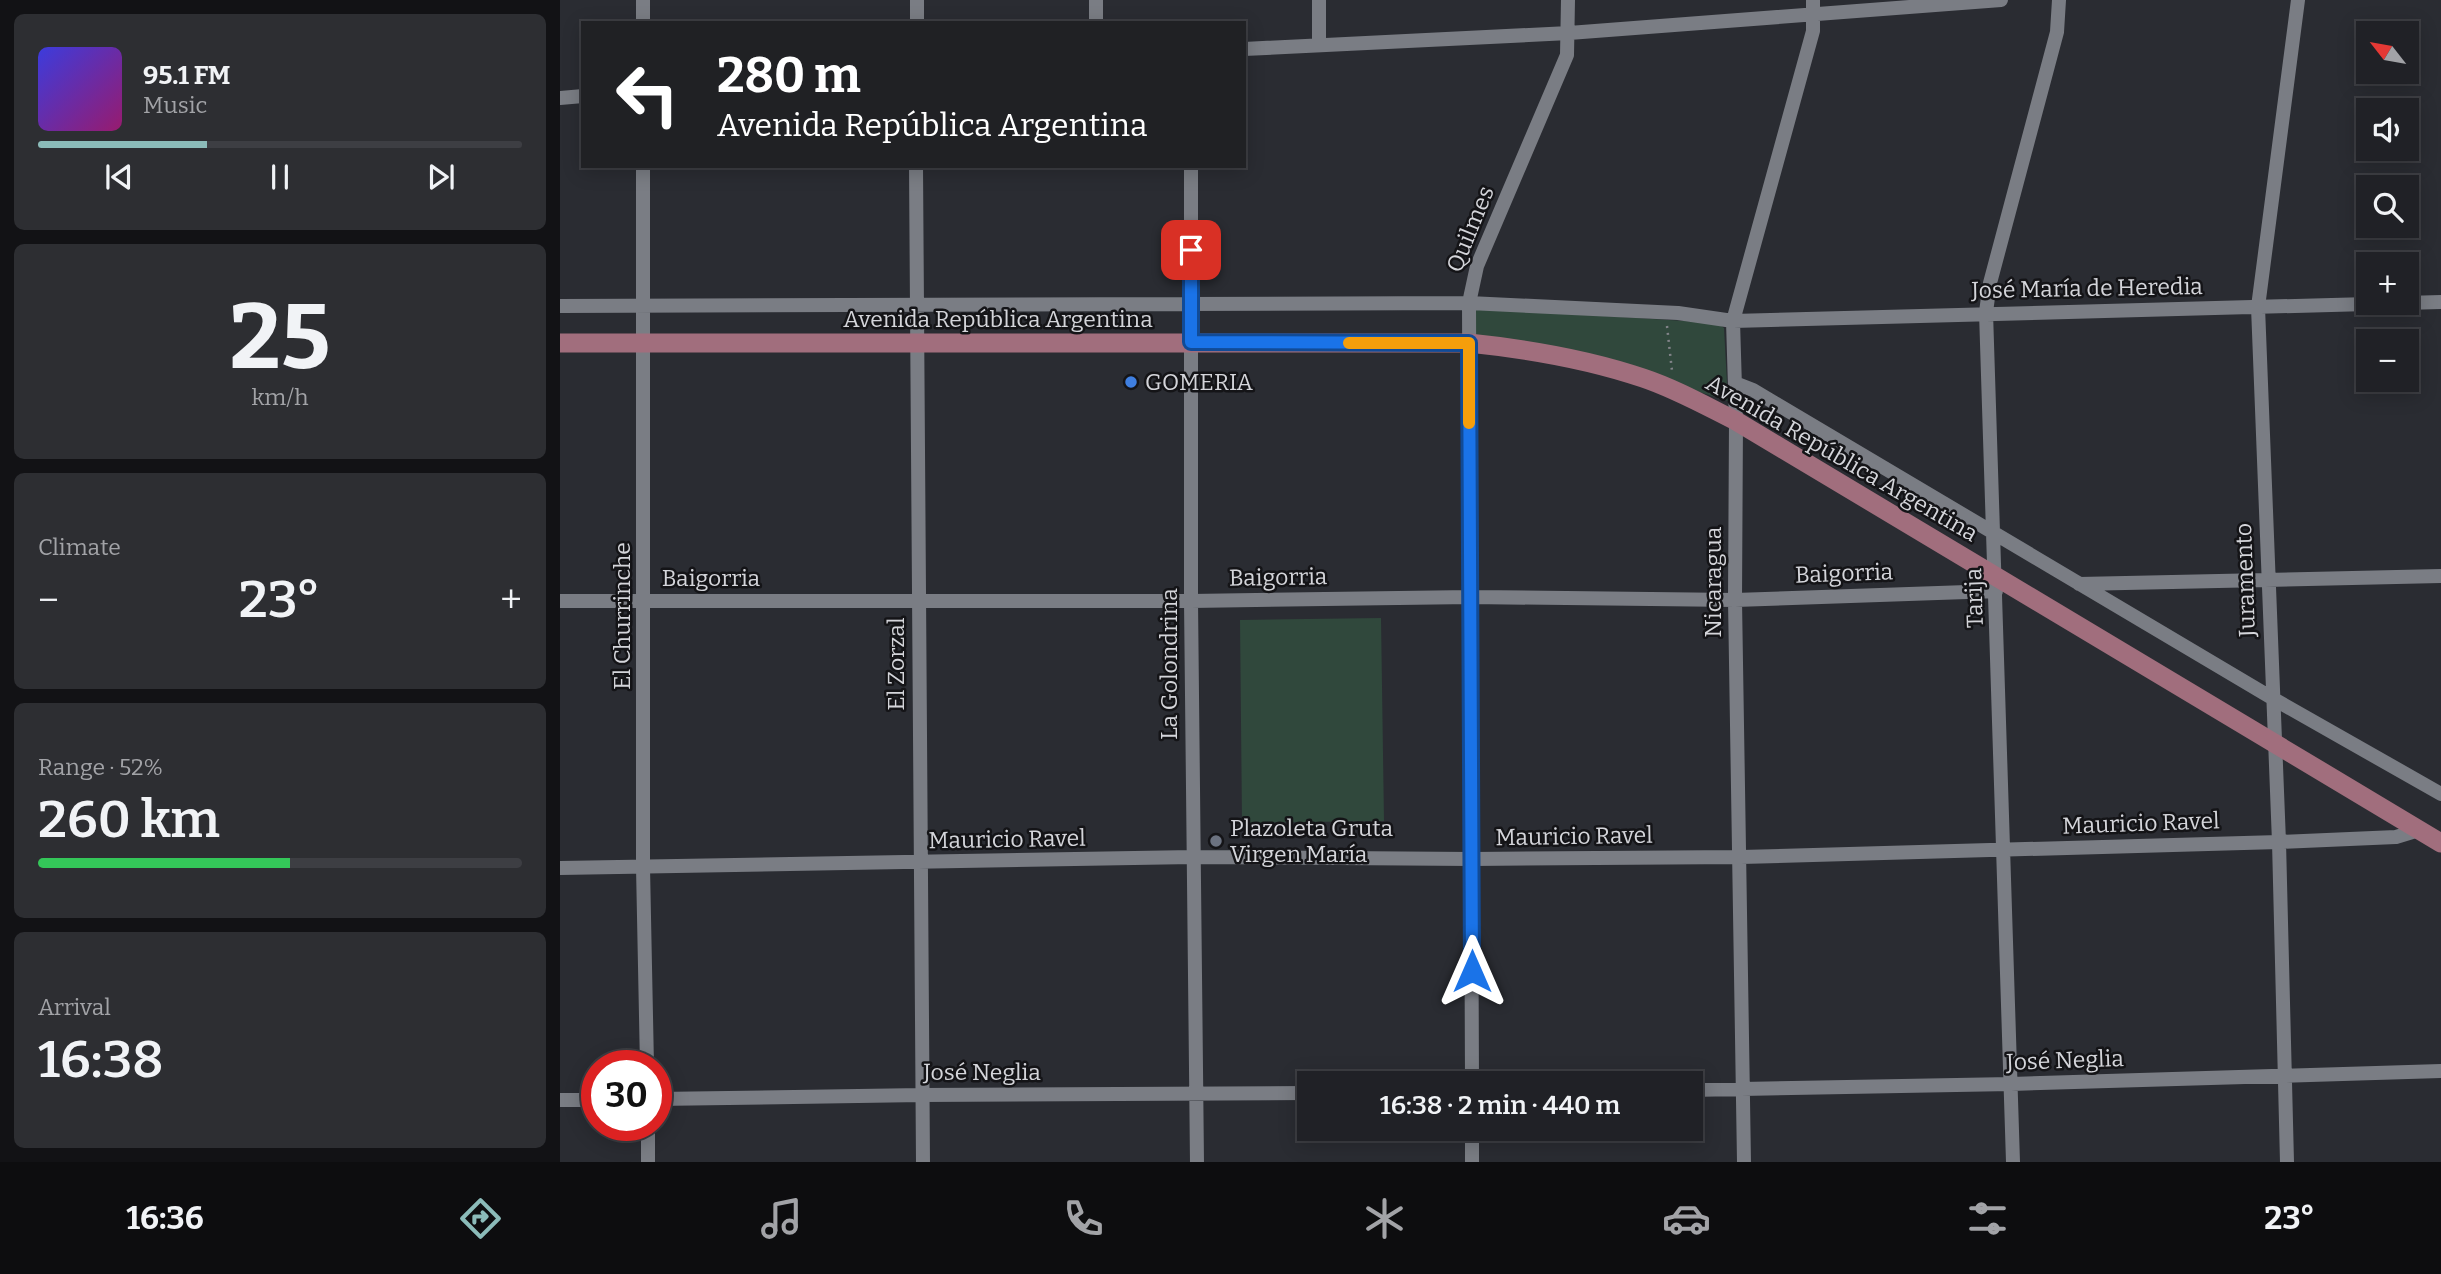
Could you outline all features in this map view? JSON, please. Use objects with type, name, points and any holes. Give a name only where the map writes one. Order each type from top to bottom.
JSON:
[{"type":"main road","name":"Avenida República Argentina","points":[[560,343],[1469,343],[1549,354],[1643,378],[1737,421],[1996,584],[2441,843]]},
{"type":"street","points":[[643,0],[643,21]]},
{"type":"street","points":[[917,0],[917,21]]},
{"type":"street","points":[[1096,0],[1096,21]]},
{"type":"street","points":[[1319,0],[1320,44]]},
{"type":"street","name":"Quilmes","points":[[1472,1071],[1469,303],[1477,266],[1567,55],[1568,0]]},
{"type":"street","points":[[1246,49],[1569,33],[1813,7],[2001,0]]},
{"type":"street","name":"Tarija","points":[[2013,1162],[1986,312],[1990,283],[2057,32],[2059,0]]},
{"type":"street","name":"Juramento","points":[[2287,1162],[2280,842],[2258,307],[2298,0]]},
{"type":"street","name":"Nicaragua","points":[[1744,1162],[1735,600],[1737,421],[1733,321],[1813,31],[1813,7]]},
{"type":"street","points":[[560,98],[581,96]]},
{"type":"street","name":"El Churrinche","points":[[643,168],[643,867],[647,1050]]},
{"type":"street","name":"El Zorzal","points":[[916,168],[923,1162]]},
{"type":"street","name":"La Golondrina","points":[[1191,168],[1191,601],[1197,1162]]},
{"type":"street","name":"José María de Heredia","points":[[1733,321],[1986,312],[2441,302]]},
{"type":"street","name":"Avenida República Argentina","points":[[560,306],[1469,303],[1678,313],[1733,321]]},
{"type":"street","name":"Avenida República Argentina","points":[[1735,383],[1753,390],[2272,698],[2441,794]]},
{"type":"street","points":[[2079,584],[2441,576]]},
{"type":"street","name":"Baigorria","points":[[560,601],[1191,601],[1471,597],[1735,600],[1996,584]]},
{"type":"street","name":"Mauricio Ravel","points":[[560,868],[919,864],[1193,857],[1741,857],[2280,842],[2396,837],[2419,830]]},
{"type":"street","name":"José Neglia","points":[[1703,1090],[2441,1071]]},
{"type":"street","name":"José Neglia","points":[[672,1099],[1297,1093]]},
{"type":"street","points":[[560,1100],[581,1100]]},
{"type":"street","points":[[648,1141],[648,1162]]},
{"type":"street","points":[[1472,1141],[1472,1162]]},
{"type":"path","points":[[1661,371],[1672,375],[1667,325],[1678,326]]},
{"type":"green space","points":[[1475,308],[1717,323],[1724,328],[1728,401],[1658,379],[1475,335]]},
{"type":"green space","points":[[1381,618],[1384,821],[1242,823],[1240,620]]},
{"type":"slow traffic","points":[[1349,343],[1469,343],[1469,423]]},
{"type":"place","name":"GOMERIA","points":[[1131,382]]},
{"type":"place","name":"Plazoleta Gruta Virgen María","points":[[1216,841]]},
{"type":"route","points":[[1191,250],[1191,342],[1469,343],[1472,971]]}]
